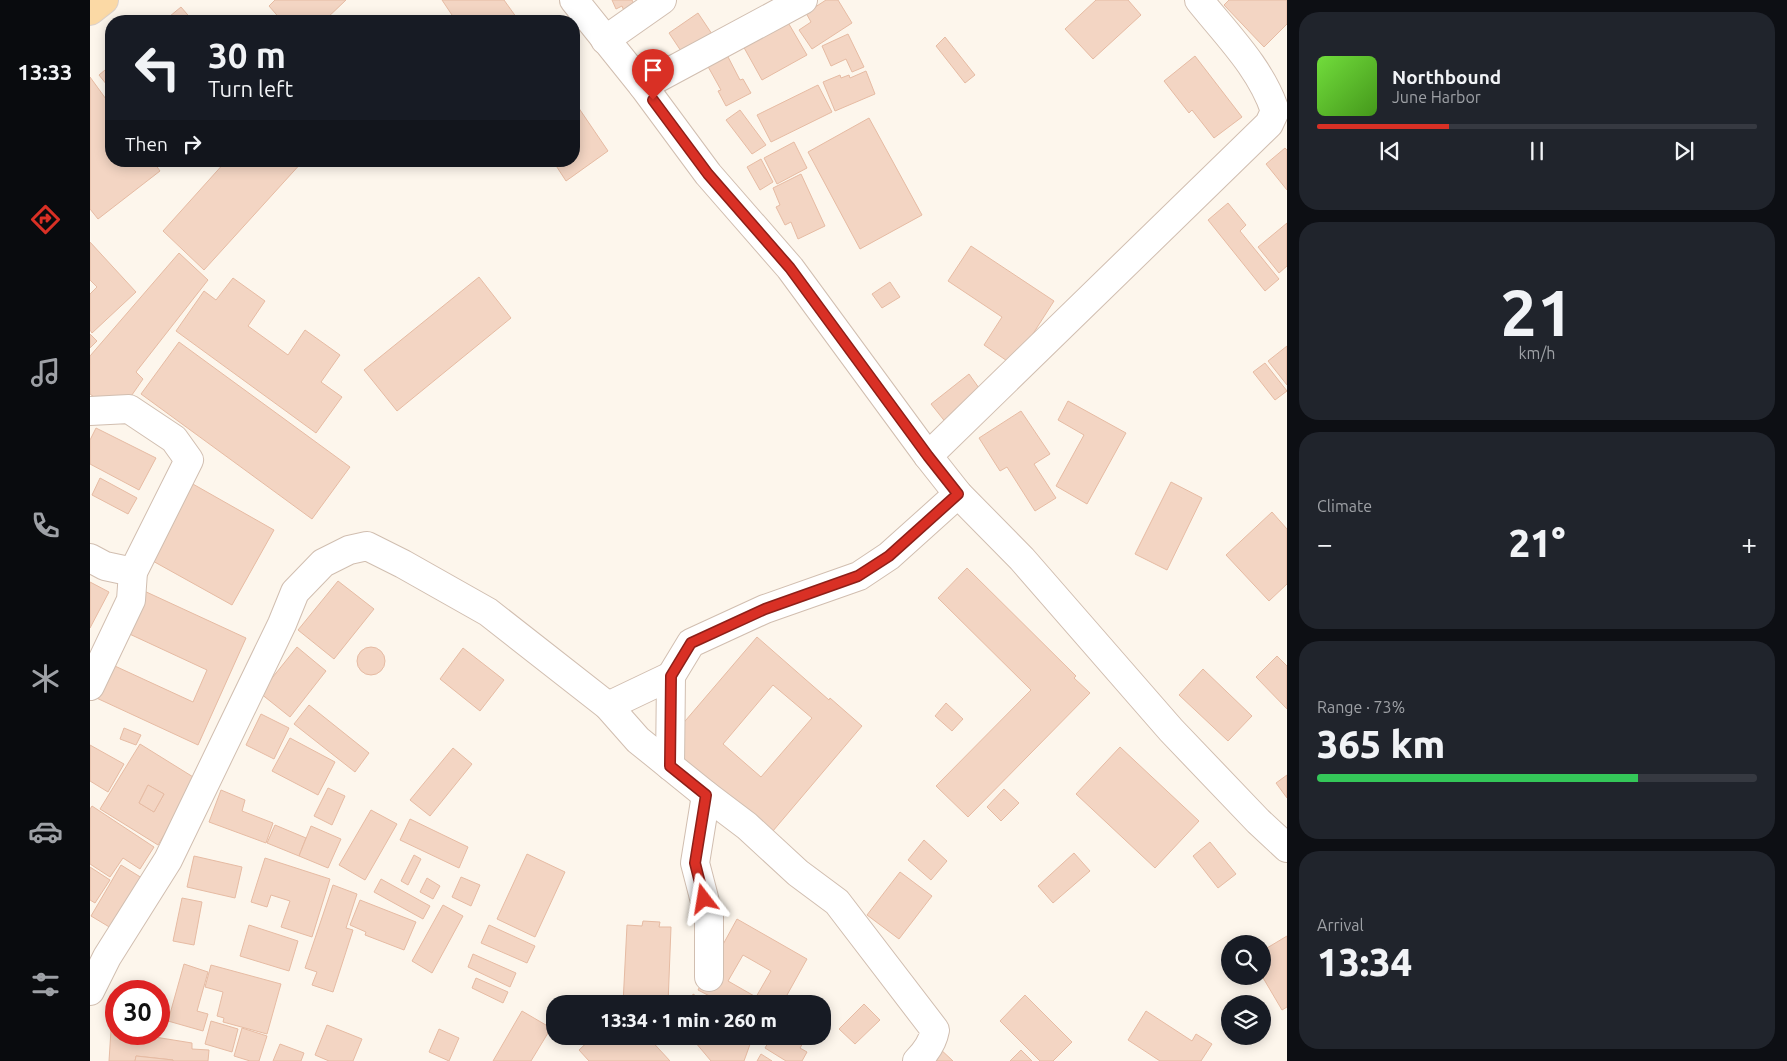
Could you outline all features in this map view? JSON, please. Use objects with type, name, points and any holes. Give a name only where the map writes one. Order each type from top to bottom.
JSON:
[{"type":"main road","points":[[90,11],[104,0]]},
{"type":"street","points":[[574,0],[708,174],[790,268],[958,494],[1022,559],[1171,730],[1258,821],[1287,848]]},
{"type":"street","points":[[605,40],[662,0]]},
{"type":"street","points":[[642,86],[803,0]]},
{"type":"street","points":[[928,456],[1269,124],[1275,111],[1270,96],[1257,72],[1199,0]]},
{"type":"street","points":[[90,411],[129,408],[174,439],[189,460],[133,572],[131,600],[90,686]]},
{"type":"street","points":[[670,766],[671,676],[691,643],[765,609],[858,576],[889,556],[958,494]]},
{"type":"street","points":[[90,991],[98,951],[168,860],[278,632],[295,592],[324,563],[349,550],[367,546],[488,612],[608,706],[638,740],[747,826],[798,873],[837,902],[935,1030],[934,1037],[917,1061]]},
{"type":"street","points":[[90,558],[105,566],[133,572]]},
{"type":"street","points":[[608,706],[671,676]]},
{"type":"street","points":[[706,795],[695,863],[709,917],[709,977]]},
{"type":"building","points":[[275,0],[346,0],[330,15],[277,15],[269,6]]},
{"type":"building","points":[[442,0],[504,0],[515,15],[452,15]]},
{"type":"building","points":[[612,0],[632,0],[635,6],[624,11],[622,6],[616,9]]},
{"type":"building","points":[[826,0],[838,0],[852,23],[812,49],[799,30],[811,22],[806,13]]},
{"type":"building","points":[[1096,0],[1128,0],[1141,15],[1093,59],[1065,29]]},
{"type":"building","points":[[1229,0],[1287,0],[1287,24],[1264,47],[1224,5]]},
{"type":"building","points":[[181,7],[188,15],[171,15]]},
{"type":"building","points":[[698,13],[714,37],[685,57],[669,33]]},
{"type":"building","points":[[786,19],[807,55],[762,80],[742,44]]},
{"type":"building","points":[[848,34],[864,67],[852,72],[846,59],[831,66],[822,46]]},
{"type":"building","points":[[945,37],[975,75],[965,83],[936,46]]},
{"type":"building","points":[[726,53],[740,80],[743,79],[751,93],[726,106],[718,91],[721,90],[706,63]]},
{"type":"building","points":[[1195,56],[1242,117],[1214,138],[1192,110],[1189,113],[1164,81]]},
{"type":"building","points":[[105,70],[105,82],[99,75]]},
{"type":"building","points":[[866,71],[875,94],[835,111],[823,82],[840,75],[841,78],[849,75],[850,78]]},
{"type":"building","points":[[90,77],[105,98],[105,167],[157,167],[160,171],[98,219],[90,209]]},
{"type":"building","points":[[818,85],[832,112],[771,142],[757,115]]},
{"type":"building","points":[[580,110],[608,151],[566,181],[557,167],[580,167]]},
{"type":"building","points":[[740,110],[766,145],[752,154],[726,120]]},
{"type":"building","points":[[869,118],[922,215],[860,249],[808,152]]},
{"type":"building","points":[[794,142],[807,168],[777,184],[764,158]]},
{"type":"building","points":[[1285,148],[1287,150],[1287,190],[1266,164]]},
{"type":"building","points":[[761,159],[773,182],[760,190],[747,167]]},
{"type":"building","points":[[221,167],[298,167],[204,270],[163,231]]},
{"type":"building","points":[[801,174],[825,226],[798,239],[791,222],[785,225],[776,207],[780,205],[773,188]]},
{"type":"building","points":[[1228,203],[1246,225],[1240,231],[1279,279],[1265,291],[1208,220]]},
{"type":"building","points":[[1287,223],[1287,266],[1279,273],[1258,247]]},
{"type":"building","points":[[90,242],[136,292],[92,333],[90,330],[90,294],[97,287],[90,280]]},
{"type":"building","points":[[971,246],[1054,301],[1013,365],[984,345],[1002,317],[948,281]]},
{"type":"building","points":[[179,253],[208,280],[136,372],[143,379],[118,415],[90,394],[90,356]]},
{"type":"building","points":[[479,277],[511,318],[397,411],[364,370]]},
{"type":"building","points":[[233,278],[265,301],[248,326],[288,355],[305,330],[340,355],[321,382],[342,397],[316,433],[176,331],[204,291],[216,300]]},
{"type":"building","points":[[890,282],[900,297],[882,308],[872,294]]},
{"type":"building","points":[[90,334],[97,341],[90,348]]},
{"type":"building","points":[[179,342],[350,467],[312,519],[141,394]]},
{"type":"building","points":[[1287,346],[1287,385],[1268,361]]},
{"type":"building","points":[[1265,363],[1287,391],[1275,400],[1253,372]]},
{"type":"building","points":[[969,374],[984,395],[947,424],[931,404]]},
{"type":"building","points":[[1068,401],[1126,433],[1087,504],[1056,486],[1084,435],[1058,420]]},
{"type":"building","points":[[1021,411],[1050,454],[1034,464],[1056,498],[1035,511],[1007,467],[1000,471],[979,438]]},
{"type":"building","points":[[96,428],[156,458],[139,490],[90,464],[90,440]]},
{"type":"building","points":[[100,478],[137,498],[128,514],[92,495]]},
{"type":"building","points":[[184,479],[274,530],[232,605],[142,555]]},
{"type":"building","points":[[1171,482],[1202,498],[1167,570],[1135,554]]},
{"type":"building","points":[[1272,512],[1287,529],[1287,584],[1269,601],[1226,555]]},
{"type":"building","points":[[967,568],[1076,676],[1074,678],[1090,693],[968,817],[936,786],[1031,690],[938,598]]},
{"type":"building","points":[[338,581],[374,609],[334,659],[298,630]]},
{"type":"building","points":[[90,582],[109,592],[90,628]]},
{"type":"building","points":[[142,590],[246,638],[198,745],[90,695],[104,661],[193,702],[207,670],[123,631]]},
{"type":"building","points":[[757,637],[829,700],[830,698],[862,726],[767,838],[662,748]],"holes":[[[773,685],[812,718],[761,777],[723,744]]]},
{"type":"building","points":[[297,647],[326,671],[290,717],[260,693]]},
{"type":"building","points":[[371,647],[381,651],[385,661],[381,671],[371,675],[361,671],[357,661],[361,651]]},
{"type":"building","points":[[463,648],[504,680],[480,711],[440,679]]},
{"type":"building","points":[[1277,656],[1287,666],[1287,709],[1256,677]]},
{"type":"building","points":[[1203,669],[1252,716],[1228,741],[1179,695]]},
{"type":"building","points":[[946,703],[963,719],[952,731],[935,716]]},
{"type":"building","points":[[309,705],[369,753],[355,772],[294,724]]},
{"type":"building","points":[[261,714],[289,728],[274,759],[246,745]]},
{"type":"building","points":[[124,728],[141,735],[136,745],[120,739]]},
{"type":"building","points":[[290,738],[335,762],[318,795],[272,771]]},
{"type":"building","points":[[140,744],[198,780],[158,845],[100,809]],"holes":[[[148,785],[164,794],[154,812],[139,803]]]},
{"type":"building","points":[[90,745],[124,764],[108,792],[90,781]]},
{"type":"building","points":[[1120,747],[1199,821],[1155,868],[1076,794]]},
{"type":"building","points":[[453,748],[472,764],[430,816],[410,800]]},
{"type":"building","points":[[1287,775],[1287,798],[1276,783]]},
{"type":"building","points":[[148,785],[164,794],[154,812],[139,803]]},
{"type":"building","points":[[328,788],[345,796],[332,825],[314,816]]},
{"type":"building","points":[[1004,789],[1019,803],[1001,821],[987,807]]},
{"type":"building","points":[[221,790],[245,800],[242,811],[273,823],[266,843],[209,822]]},
{"type":"building","points":[[92,806],[154,847],[140,869],[123,858],[110,877],[90,864],[90,809]]},
{"type":"building","points":[[371,810],[397,824],[365,880],[339,865]]},
{"type":"building","points":[[410,819],[468,847],[459,868],[400,840]]},
{"type":"building","points":[[275,825],[306,838],[299,856],[267,843]]},
{"type":"building","points":[[311,826],[341,839],[328,868],[299,856]]},
{"type":"building","points":[[924,840],[947,861],[931,880],[908,860]]},
{"type":"building","points":[[1210,842],[1236,874],[1218,888],[1193,856]]},
{"type":"building","points":[[1074,853],[1090,871],[1053,903],[1038,886]]},
{"type":"building","points":[[527,854],[565,872],[535,937],[497,919]]},
{"type":"building","points":[[414,855],[421,859],[408,885],[401,881]]},
{"type":"building","points":[[194,856],[242,867],[235,898],[187,887]]},
{"type":"building","points":[[265,858],[330,879],[312,937],[281,927],[290,901],[271,895],[267,907],[251,902]]},
{"type":"building","points":[[121,865],[142,878],[111,928],[91,916]]},
{"type":"building","points":[[90,867],[110,880],[95,903],[90,900]]},
{"type":"building","points":[[900,872],[932,896],[899,939],[867,915]]},
{"type":"building","points":[[461,877],[480,885],[471,906],[452,897]]},
{"type":"building","points":[[427,878],[440,886],[433,899],[420,892]]},
{"type":"building","points":[[381,879],[430,906],[423,919],[374,892]]},
{"type":"building","points":[[333,885],[357,894],[346,928],[353,930],[333,992],[312,985],[317,972],[305,968]]},
{"type":"building","points":[[182,898],[202,902],[194,945],[173,941]]},
{"type":"building","points":[[360,900],[416,922],[404,950],[365,935],[366,932],[350,925]]},
{"type":"building","points":[[443,905],[463,916],[432,973],[412,961]]},
{"type":"building","points":[[737,919],[807,959],[787,995],[757,995],[771,971],[743,955],[728,981],[752,995],[708,995],[698,990]]},
{"type":"building","points":[[643,921],[660,922],[659,927],[671,927],[668,995],[623,995],[627,925],[642,926]]},
{"type":"building","points":[[249,925],[298,941],[289,971],[240,956]]},
{"type":"building","points":[[489,925],[535,946],[527,963],[481,943]]},
{"type":"building","points":[[1287,936],[1287,1007],[1282,1010],[1267,985],[1271,985],[1271,946]]},
{"type":"building","points":[[473,954],[516,973],[510,987],[468,967]]},
{"type":"building","points":[[184,964],[208,972],[197,1011],[208,1014],[203,1031],[170,1022],[170,1014]]},
{"type":"building","points":[[211,965],[281,984],[267,1034],[223,1022],[224,1018],[217,1016],[223,992],[205,987]]},
{"type":"building","points":[[476,978],[508,992],[503,1003],[472,988]]},
{"type":"building","points":[[1025,995],[1072,1042],[1053,1061],[1040,1061],[1000,1021]]},
{"type":"building","points":[[864,1004],[880,1020],[855,1044],[839,1029]]},
{"type":"building","points":[[522,1011],[546,1025],[546,1036],[531,1061],[493,1061]]},
{"type":"building","points":[[1146,1011],[1192,1041],[1196,1034],[1212,1044],[1201,1061],[1160,1061],[1128,1040]]},
{"type":"building","points":[[211,1021],[238,1029],[232,1052],[205,1044]]},
{"type":"building","points":[[327,1025],[362,1039],[353,1061],[329,1061],[315,1055]]},
{"type":"building","points":[[242,1028],[267,1036],[259,1061],[250,1061],[234,1056]]},
{"type":"building","points":[[439,1029],[459,1038],[449,1061],[429,1052]]},
{"type":"building","points":[[170,1039],[192,1043],[192,1049],[209,1050],[208,1061],[173,1061],[136,1056],[135,1061],[109,1061],[110,1045],[170,1045]]},
{"type":"building","points":[[280,1044],[304,1053],[301,1061],[273,1061]]},
{"type":"building","points":[[584,1045],[655,1045],[670,1061],[589,1061],[579,1050]]},
{"type":"building","points":[[698,1045],[750,1045],[744,1061],[711,1061]]},
{"type":"building","points":[[767,1045],[802,1045],[800,1048],[807,1052],[802,1061],[786,1061],[765,1048]]},
{"type":"building","points":[[938,1047],[953,1061],[924,1061]]},
{"type":"building","points":[[1021,1050],[1032,1061],[1010,1061]]},
{"type":"building","points":[[761,1054],[772,1061],[757,1061]]},
{"type":"building","points":[[136,1056],[173,1060],[173,1061],[135,1061]]},
{"type":"route","points":[[653,100],[708,174],[790,268],[958,494],[889,556],[858,576],[765,609],[691,643],[671,676],[670,766],[706,795],[695,863],[704,899]]}]
